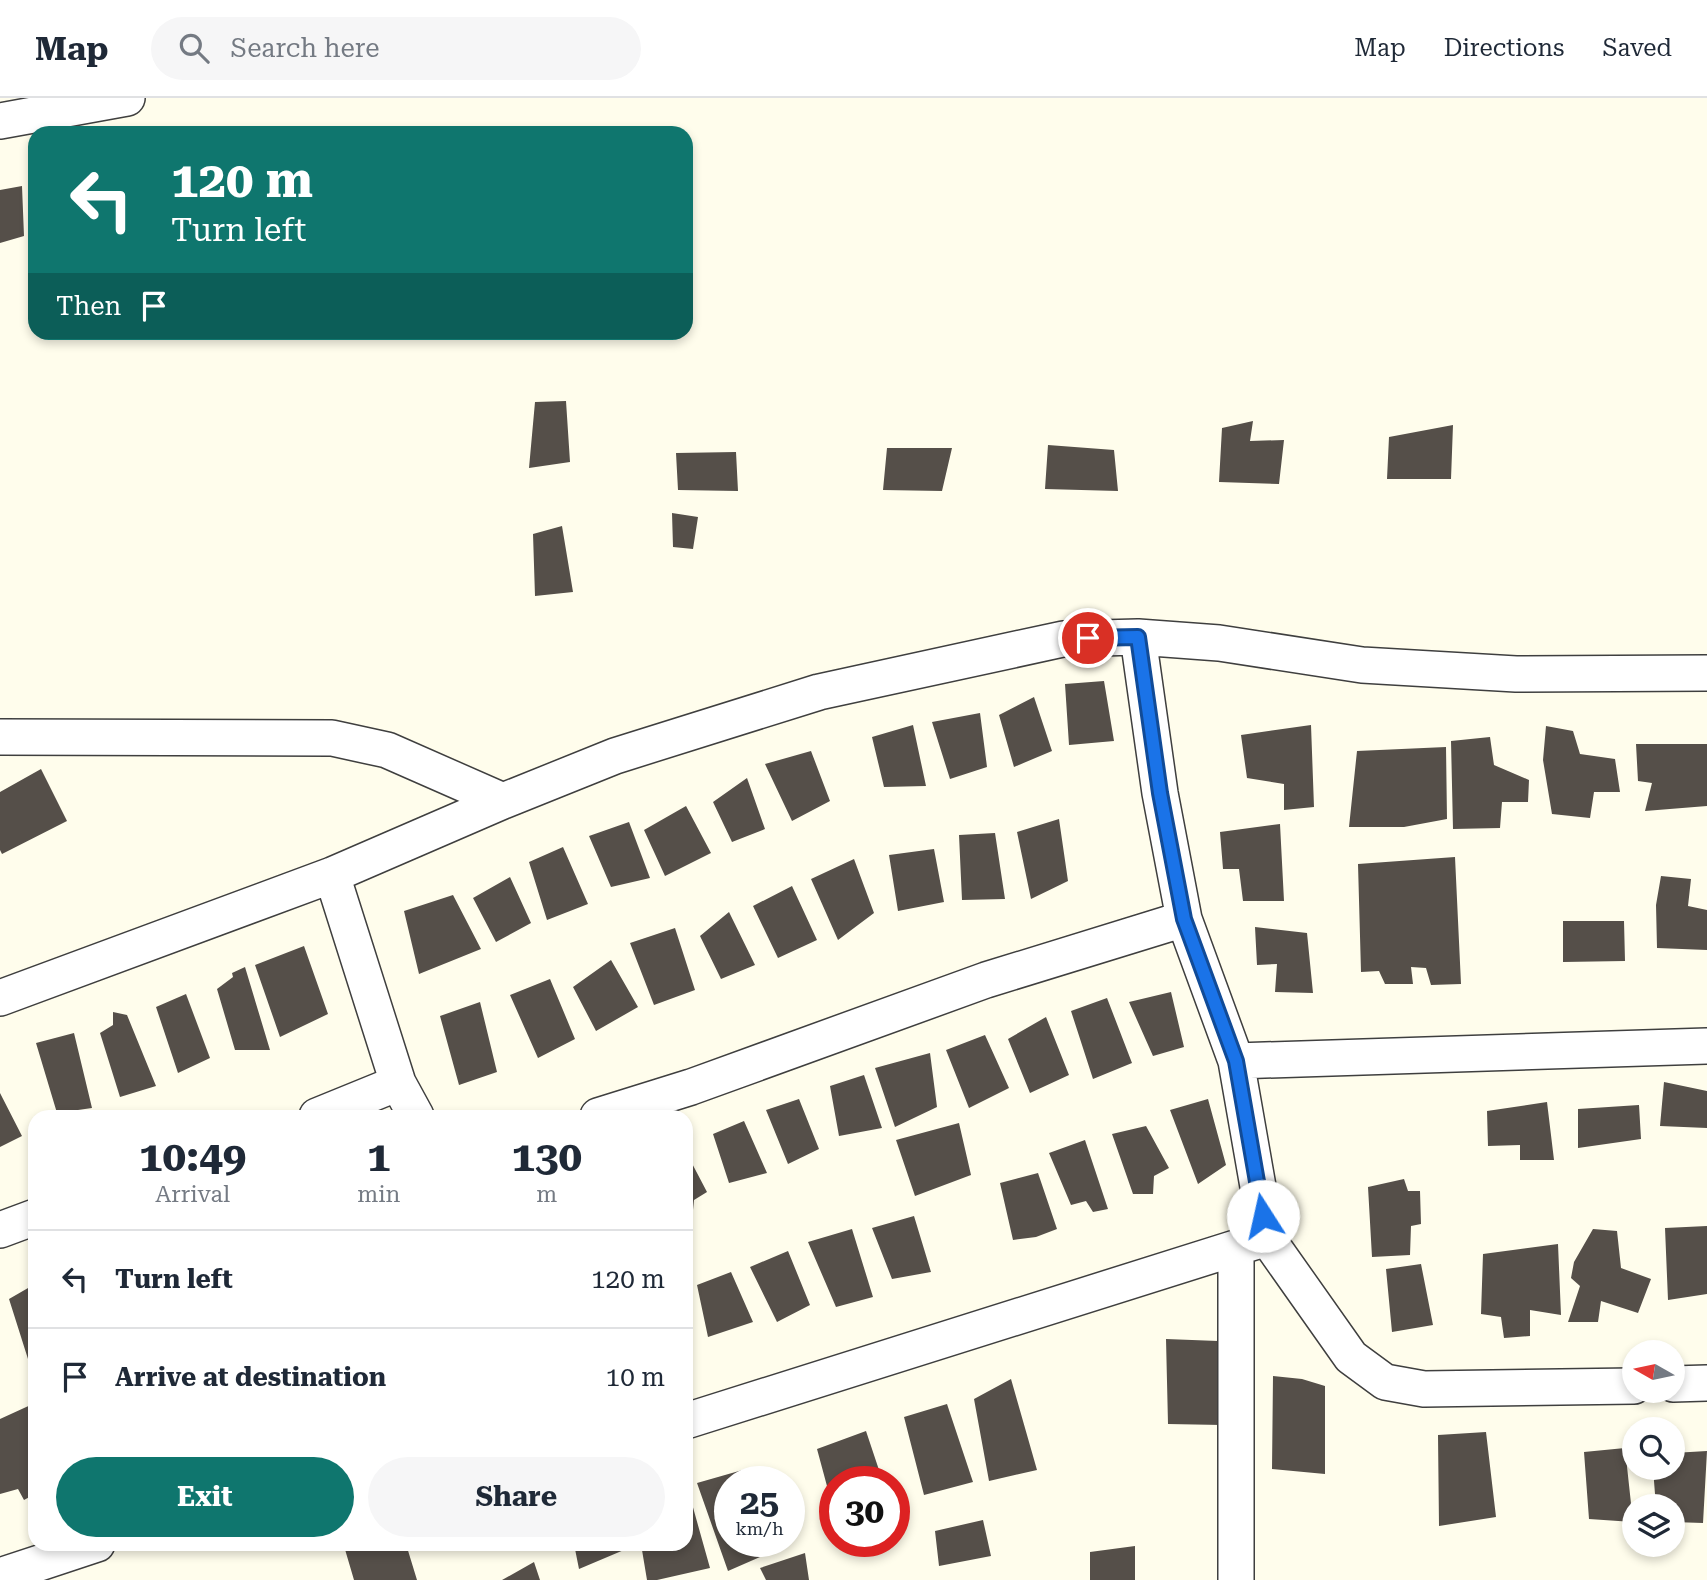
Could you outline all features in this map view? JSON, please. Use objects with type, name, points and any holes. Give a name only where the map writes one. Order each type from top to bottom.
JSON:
[{"type":"street","points":[[3,113],[127,98]]},
{"type":"street","points":[[1138,637],[1160,793],[1184,919],[1236,1061],[1251,1243],[1236,1580]]},
{"type":"street","points":[[0,998],[332,875],[615,756],[819,692],[1063,639],[1138,637],[1219,643],[1362,665],[1516,674],[1707,673]]},
{"type":"street","points":[[0,737],[332,738],[387,750],[503,801]]},
{"type":"street","points":[[332,875],[398,1083],[413,1110]]},
{"type":"street","points":[[617,1110],[704,1082],[986,980],[1184,919]]},
{"type":"street","points":[[1236,1061],[1707,1046]]},
{"type":"street","points":[[332,1110],[398,1083]]},
{"type":"street","points":[[0,1230],[28,1220]]},
{"type":"street","points":[[1251,1243],[1351,1357],[1385,1382],[1424,1388],[1622,1386]]},
{"type":"street","points":[[693,1419],[1251,1243]]},
{"type":"street","points":[[1685,1384],[1707,1383]]},
{"type":"street","points":[[0,1576],[76,1551]]},
{"type":"building","points":[[22,186],[24,236],[0,243],[0,190]]},
{"type":"building","points":[[566,401],[570,462],[529,468],[535,402]]},
{"type":"building","points":[[1253,421],[1250,441],[1284,440],[1279,484],[1219,482],[1222,428]]},
{"type":"building","points":[[1453,425],[1451,479],[1387,479],[1389,437]]},
{"type":"building","points":[[1048,445],[1114,450],[1118,491],[1045,489]]},
{"type":"building","points":[[887,448],[952,448],[942,491],[883,490]]},
{"type":"building","points":[[736,452],[738,491],[678,490],[676,453]]},
{"type":"building","points":[[672,513],[698,517],[693,549],[673,547]]},
{"type":"building","points":[[562,526],[573,592],[535,596],[533,534]]},
{"type":"building","points":[[1104,681],[1114,741],[1069,745],[1065,684]]},
{"type":"building","points":[[1034,697],[1052,751],[1014,767],[999,715]]},
{"type":"building","points":[[980,713],[987,767],[950,779],[932,722]]},
{"type":"building","points":[[913,725],[926,786],[884,787],[872,737]]},
{"type":"building","points":[[1311,725],[1314,807],[1284,810],[1284,784],[1247,778],[1241,735]]},
{"type":"building","points":[[1546,726],[1573,731],[1580,754],[1615,759],[1620,792],[1594,792],[1590,818],[1552,814],[1543,760]]},
{"type":"building","points":[[1490,737],[1494,765],[1529,780],[1528,802],[1502,802],[1500,828],[1453,829],[1451,741]]},
{"type":"building","points":[[1636,744],[1707,744],[1707,806],[1645,811],[1652,783],[1638,781]]},
{"type":"building","points":[[1446,747],[1447,819],[1404,827],[1349,827],[1357,751]]},
{"type":"building","points":[[811,751],[830,801],[792,821],[765,764]]},
{"type":"building","points":[[41,769],[67,821],[2,854],[0,792]]},
{"type":"building","points":[[747,778],[765,829],[732,842],[713,802]]},
{"type":"building","points":[[686,806],[711,853],[665,876],[644,830]]},
{"type":"building","points":[[1059,819],[1068,881],[1031,899],[1017,832]]},
{"type":"building","points":[[629,822],[650,878],[611,887],[589,836]]},
{"type":"building","points":[[1280,824],[1284,901],[1243,901],[1239,869],[1223,869],[1220,832]]},
{"type":"building","points":[[995,833],[1005,899],[962,900],[959,835]]},
{"type":"building","points":[[563,847],[588,904],[547,920],[529,862]]},
{"type":"building","points":[[934,849],[944,902],[898,911],[889,855]]},
{"type":"building","points":[[1455,857],[1461,984],[1431,985],[1426,968],[1411,967],[1413,984],[1385,984],[1379,971],[1361,972],[1358,864]]},
{"type":"building","points":[[854,859],[874,913],[838,940],[811,879]]},
{"type":"building","points":[[1661,876],[1691,879],[1688,906],[1707,910],[1707,950],[1657,948],[1656,905]]},
{"type":"building","points":[[510,877],[531,923],[496,942],[473,898]]},
{"type":"building","points":[[792,886],[817,940],[778,958],[753,906]]},
{"type":"building","points":[[453,895],[481,949],[419,974],[404,911]]},
{"type":"building","points":[[729,912],[755,965],[721,979],[700,936]]},
{"type":"building","points":[[1563,921],[1624,921],[1625,961],[1563,962]]},
{"type":"building","points":[[1255,927],[1307,933],[1313,993],[1275,992],[1277,964],[1257,965]]},
{"type":"building","points":[[675,928],[695,990],[654,1005],[630,943]]},
{"type":"building","points":[[304,946],[328,1014],[280,1037],[255,965]]},
{"type":"building","points":[[611,960],[638,1007],[596,1031],[573,987]]},
{"type":"building","points":[[245,967],[270,1050],[235,1050],[217,989],[233,977],[232,973]]},
{"type":"building","points":[[550,979],[575,1039],[538,1058],[510,995]]},
{"type":"building","points":[[1171,992],[1184,1047],[1153,1056],[1129,1002]]},
{"type":"building","points":[[186,994],[210,1058],[178,1073],[156,1007]]},
{"type":"building","points":[[1107,998],[1132,1063],[1093,1079],[1071,1011]]},
{"type":"building","points":[[480,1002],[497,1072],[459,1085],[440,1016]]},
{"type":"building","points":[[113,1012],[127,1015],[156,1086],[120,1097],[100,1033],[113,1025]]},
{"type":"building","points":[[1046,1017],[1069,1075],[1030,1093],[1008,1039]]},
{"type":"building","points":[[74,1033],[92,1108],[56,1110],[36,1043]]},
{"type":"building","points":[[985,1035],[1009,1088],[969,1108],[946,1050]]},
{"type":"building","points":[[930,1053],[937,1107],[895,1127],[875,1068]]},
{"type":"building","points":[[864,1075],[882,1128],[839,1136],[830,1086]]},
{"type":"building","points":[[1664,1082],[1707,1091],[1707,1128],[1660,1126]]},
{"type":"building","points":[[0,1093],[22,1136],[0,1147]]},
{"type":"building","points":[[799,1099],[819,1149],[788,1164],[766,1110]]},
{"type":"building","points":[[1208,1099],[1226,1165],[1198,1184],[1170,1110]]},
{"type":"building","points":[[1547,1102],[1554,1160],[1520,1160],[1520,1145],[1488,1146],[1487,1111]]},
{"type":"building","points":[[1639,1105],[1641,1139],[1578,1148],[1578,1109]]},
{"type":"building","points":[[744,1121],[767,1173],[729,1183],[713,1134]]},
{"type":"building","points":[[959,1123],[971,1175],[915,1196],[896,1140]]},
{"type":"building","points":[[1146,1126],[1169,1168],[1154,1176],[1153,1194],[1133,1194],[1112,1134]]},
{"type":"building","points":[[1085,1140],[1108,1209],[1093,1212],[1086,1201],[1071,1205],[1049,1153]]},
{"type":"building","points":[[693,1165],[707,1192],[694,1200],[693,1210]]},
{"type":"building","points":[[1038,1173],[1057,1229],[1036,1237],[1013,1240],[1000,1183]]},
{"type":"building","points":[[1404,1179],[1408,1191],[1420,1191],[1421,1224],[1411,1226],[1410,1255],[1372,1257],[1368,1187]]},
{"type":"building","points":[[914,1216],[931,1272],[892,1279],[872,1228]]},
{"type":"building","points":[[1707,1226],[1707,1294],[1668,1300],[1665,1228]]},
{"type":"building","points":[[852,1229],[873,1297],[836,1307],[808,1242]]},
{"type":"building","points":[[1593,1229],[1617,1231],[1621,1268],[1651,1279],[1638,1313],[1601,1301],[1598,1322],[1568,1322],[1580,1286],[1571,1278],[1574,1262]]},
{"type":"building","points":[[1558,1244],[1561,1315],[1530,1310],[1530,1336],[1504,1338],[1501,1317],[1481,1314],[1483,1254]]},
{"type":"building","points":[[788,1251],[810,1305],[777,1322],[750,1267]]},
{"type":"building","points":[[1421,1264],[1433,1325],[1392,1332],[1386,1269]]},
{"type":"building","points":[[731,1272],[753,1322],[708,1337],[697,1285]]},
{"type":"building","points":[[28,1288],[28,1359],[9,1299]]},
{"type":"building","points":[[1166,1339],[1218,1341],[1222,1425],[1168,1424]]},
{"type":"building","points":[[1273,1376],[1302,1379],[1325,1386],[1325,1474],[1272,1469]]},
{"type":"building","points":[[1011,1379],[1037,1470],[989,1481],[974,1399]]},
{"type":"building","points":[[947,1404],[973,1482],[924,1495],[904,1417]]},
{"type":"building","points":[[28,1406],[28,1498],[24,1500],[18,1489],[0,1494],[0,1419]]},
{"type":"building","points":[[866,1431],[878,1466],[822,1466],[817,1449]]},
{"type":"building","points":[[1486,1432],[1496,1517],[1439,1526],[1438,1435]]},
{"type":"building","points":[[1622,1448],[1622,1480],[1628,1480],[1630,1494],[1622,1494],[1622,1521],[1589,1519],[1584,1452]]},
{"type":"building","points":[[1707,1451],[1703,1523],[1685,1522],[1685,1494],[1655,1494],[1654,1480],[1685,1480],[1685,1452]]},
{"type":"building","points":[[714,1478],[714,1531],[697,1483]]},
{"type":"building","points":[[693,1507],[710,1568],[647,1580],[642,1551],[693,1551]]},
{"type":"building","points":[[983,1520],[991,1556],[939,1566],[935,1531]]},
{"type":"building","points":[[1135,1546],[1135,1580],[1090,1580],[1090,1552]]},
{"type":"building","points":[[345,1551],[408,1551],[417,1580],[354,1580]]},
{"type":"building","points":[[575,1551],[622,1551],[579,1569]]},
{"type":"building","points":[[805,1553],[809,1580],[766,1580],[760,1568],[793,1557],[805,1557]]},
{"type":"building","points":[[723,1557],[760,1557],[728,1571]]},
{"type":"building","points":[[534,1562],[540,1580],[502,1580]]},
{"type":"route","points":[[1088,638],[1138,637],[1160,793],[1184,919],[1236,1061],[1263,1216]]}]
